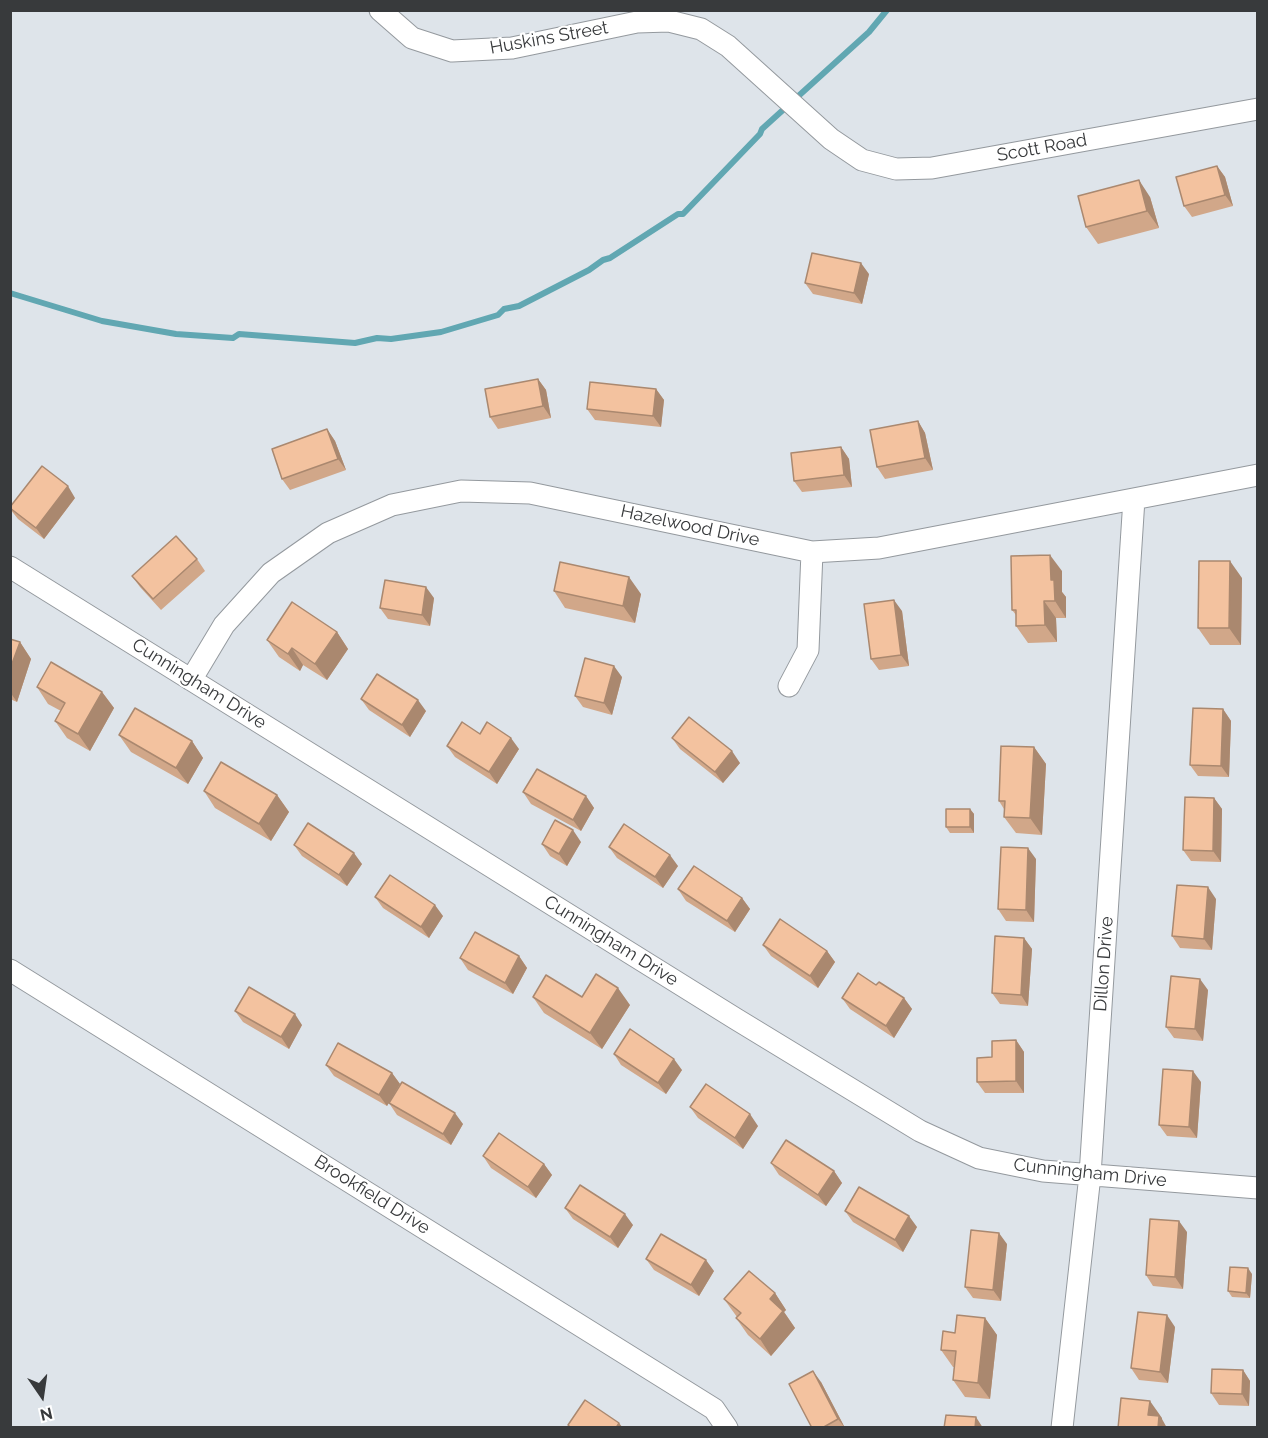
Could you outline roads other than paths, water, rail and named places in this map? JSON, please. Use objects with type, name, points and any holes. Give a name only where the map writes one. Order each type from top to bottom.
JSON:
[{"type":"street","name":"Huskins Street","points":[[380,10],[412,38],[452,51],[512,48],[637,22],[669,21],[701,29],[728,46],[831,139]]},
{"type":"street","name":"Scott Road","points":[[831,139],[862,160],[896,169],[932,168],[1257,109]]},
{"type":"street","name":"Hazelwood Drive","points":[[191,680],[224,624],[271,573],[328,533],[392,505],[460,491],[530,493],[812,552],[879,548],[1257,475]]},
{"type":"street","name":"Dillon Drive","points":[[1062,1428],[1090,1175],[1134,498]]},
{"type":"street","points":[[789,686],[808,650],[812,552]]},
{"type":"street","name":"Cunningham Drive","points":[[10,567],[920,1131],[979,1158],[1043,1171],[1257,1188]]},
{"type":"street","name":"Brookfield Drive","points":[[10,970],[714,1409],[727,1428]]},
{"type":"waterway","points":[[10,293],[102,321],[176,334],[233,338],[239,334],[355,343],[377,338],[391,339],[441,332],[498,315],[504,309],[519,306],[589,270],[678,214],[683,214],[760,134],[762,129],[869,32],[887,10]]}]
